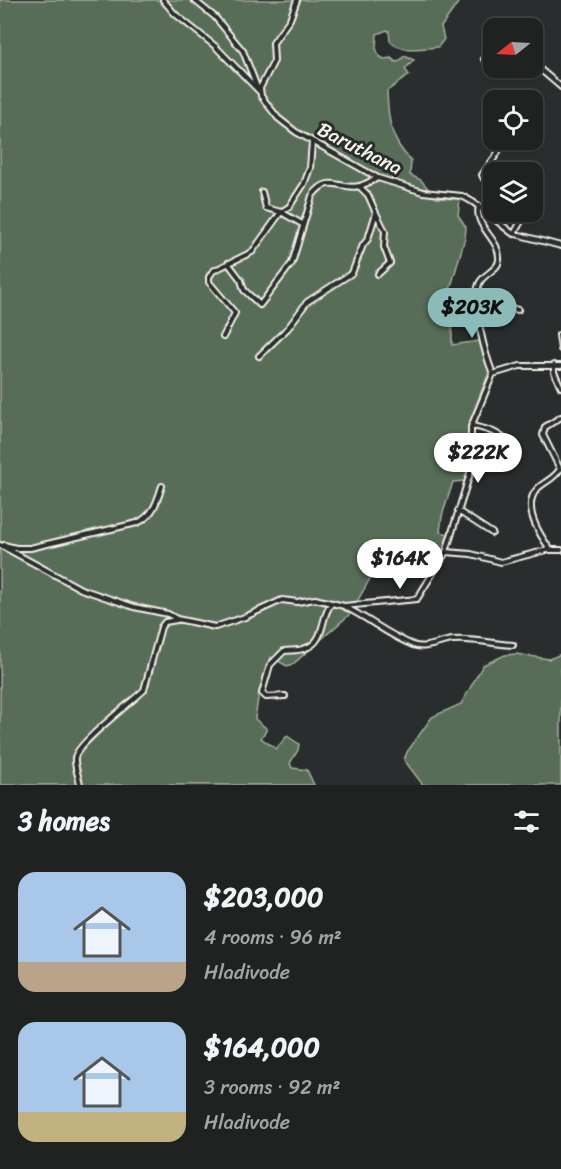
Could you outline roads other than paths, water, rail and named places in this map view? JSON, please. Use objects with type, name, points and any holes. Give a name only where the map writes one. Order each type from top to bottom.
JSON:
[{"type":"street","points":[[163,0],[175,14],[215,46],[260,93]]},
{"type":"street","points":[[194,0],[215,17],[243,51],[260,93]]},
{"type":"street","points":[[260,93],[262,83],[274,61],[273,44],[290,20],[297,0]]},
{"type":"street","points":[[543,72],[561,87]]},
{"type":"street","name":"Baruthana","points":[[260,93],[278,118],[296,132],[378,178],[423,192],[462,196],[479,206],[503,228],[514,234],[561,246]]},
{"type":"street","points":[[223,337],[235,313],[208,280],[213,271],[252,252],[281,212],[289,207],[310,168],[312,141]]},
{"type":"street","points":[[228,263],[241,280],[244,290],[260,305],[292,263],[302,224],[312,196],[317,189],[333,182],[359,186],[378,178]]},
{"type":"street","points":[[359,186],[368,195],[385,231],[384,247],[390,263],[378,274]]},
{"type":"street","points":[[262,192],[266,208],[281,212],[302,224]]},
{"type":"street","points":[[479,206],[478,218],[500,257],[496,268],[480,281],[478,299],[485,351],[493,374]]},
{"type":"street","points":[[259,356],[288,328],[307,302],[352,273],[368,238],[376,213]]},
{"type":"street","points":[[514,234],[521,222]]},
{"type":"street","points":[[478,299],[518,310]]},
{"type":"street","points":[[559,335],[561,349]]},
{"type":"street","points":[[554,365],[554,372],[561,387]]},
{"type":"street","points":[[344,606],[417,599],[446,552],[471,470],[471,426],[493,374],[502,369],[520,366],[561,366]]},
{"type":"street","points":[[550,550],[536,529],[532,507],[536,490],[559,472],[560,468],[543,435],[545,427],[561,417]]},
{"type":"street","points":[[471,426],[494,431],[511,447],[511,454]]},
{"type":"street","points":[[0,544],[16,548],[30,548],[137,523],[146,519],[153,509],[162,486]]},
{"type":"street","points":[[458,511],[492,533]]},
{"type":"street","points":[[0,544],[70,585],[134,607],[168,614],[177,620]]},
{"type":"street","points":[[446,552],[479,555],[501,562],[550,550],[561,550]]},
{"type":"street","points":[[80,785],[75,762],[77,750],[130,700],[144,690],[161,627],[165,622],[177,620],[218,627],[282,600],[297,602],[315,599],[359,612],[382,629],[413,645],[427,646],[456,639],[513,645]]},
{"type":"street","points":[[285,696],[266,697],[262,693],[270,665],[284,651],[305,649],[317,641],[326,612],[332,603]]}]
